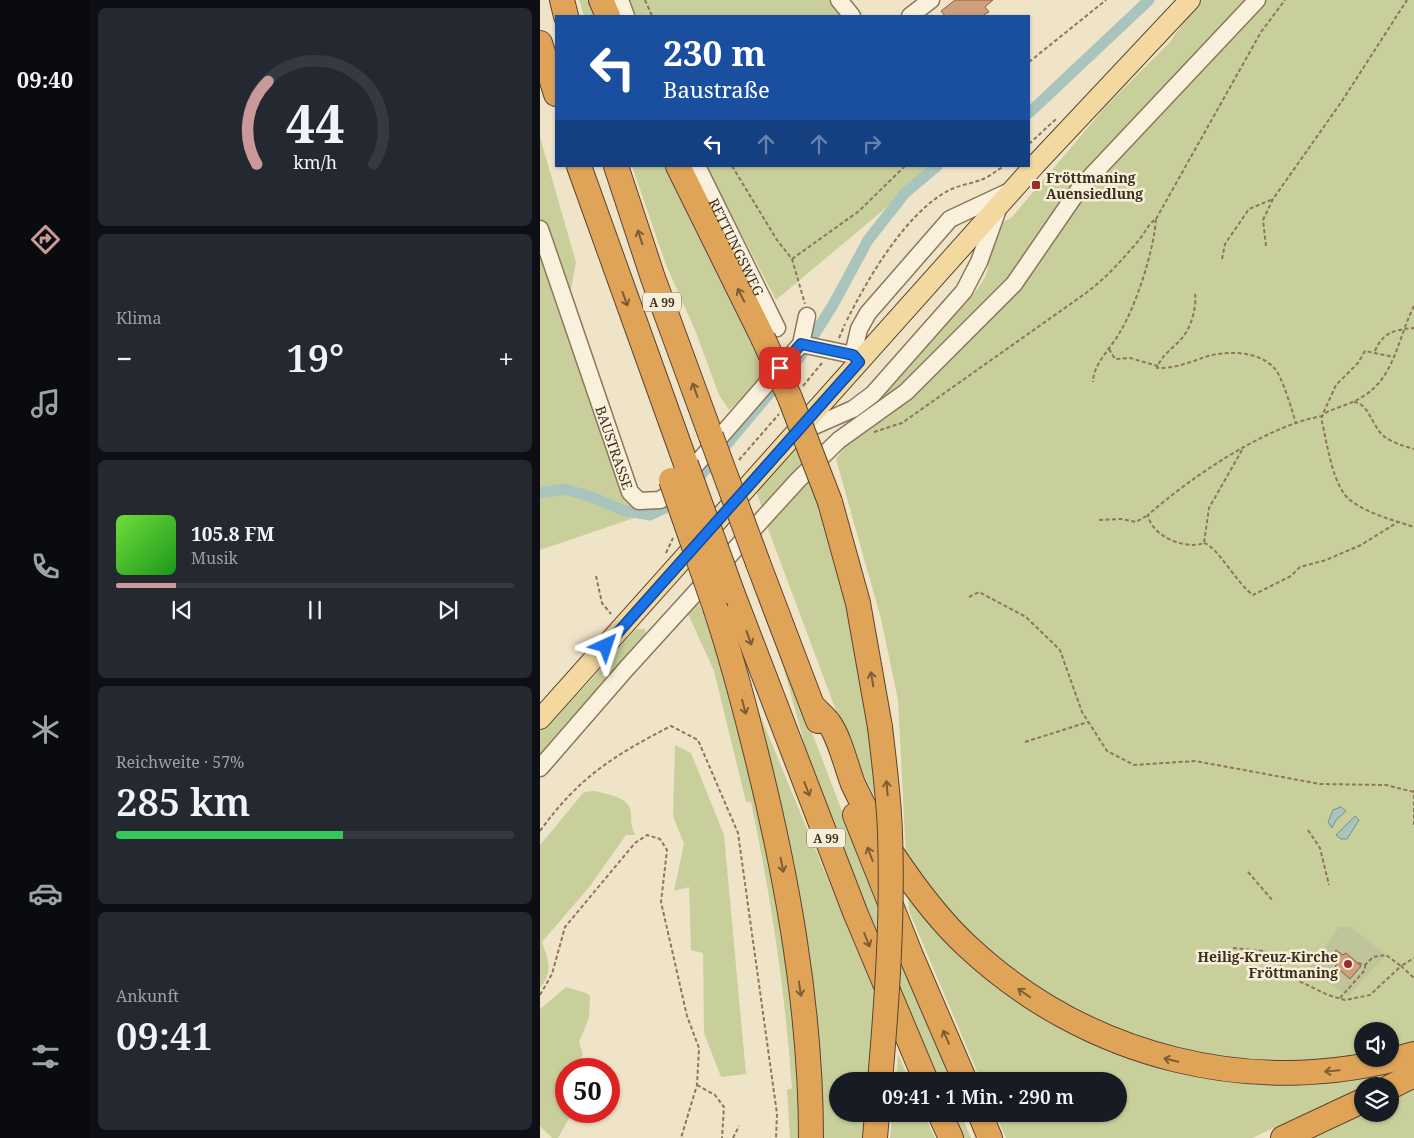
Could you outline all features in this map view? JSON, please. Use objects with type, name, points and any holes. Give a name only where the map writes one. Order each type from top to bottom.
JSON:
[{"type":"highway","points":[[562,0],[566,15]]},
{"type":"highway","points":[[600,0],[608,15]]},
{"type":"highway","points":[[540,43],[555,91]]},
{"type":"highway","name":"A 99","points":[[579,167],[654,380],[679,472],[732,592],[855,912],[922,1072]]},
{"type":"highway","name":"A 99","points":[[616,167],[653,278],[758,563],[878,876],[962,1072]]},
{"type":"highway","points":[[679,167],[770,333],[793,406],[830,502],[858,603],[880,727],[890,824],[891,886],[888,988],[881,1072]]},
{"type":"highway","points":[[679,472],[763,780],[782,869],[807,1040],[811,1138]]},
{"type":"highway","points":[[813,706],[830,724],[854,784],[879,834],[925,900],[964,944],[1007,980],[1052,1011],[1127,1046],[1157,1056],[1222,1070],[1278,1073],[1337,1071],[1369,1066],[1414,1054]]},
{"type":"highway","points":[[1399,1082],[1414,1075]]},
{"type":"highway","points":[[1283,1138],[1354,1105]]},
{"type":"highway","points":[[944,1122],[951,1138]]},
{"type":"highway","points":[[983,1122],[990,1138]]},
{"type":"main road","points":[[540,719],[794,435],[856,358],[1190,0]]},
{"type":"street","points":[[620,0],[626,15]]},
{"type":"street","points":[[839,0],[851,15]]},
{"type":"street","points":[[911,15],[931,0]]},
{"type":"street","points":[[540,768],[626,669],[798,480],[839,440],[906,392],[1014,284],[1080,188],[1257,0]]},
{"type":"street","name":"RETTUNGSWEG","points":[[697,167],[770,333]]},
{"type":"street","points":[[803,345],[823,348],[856,358],[859,329],[868,312],[950,220],[1008,196]]},
{"type":"street","points":[[794,435],[853,409],[873,394],[964,291],[979,262],[984,242],[1008,196]]},
{"type":"street","name":"BAUSTRASSE","points":[[540,229],[630,492],[639,501],[660,500],[672,492],[803,345],[807,316]]},
{"type":"path","points":[[645,0],[652,15]]},
{"type":"path","points":[[1030,61],[1106,0]]},
{"type":"path","points":[[1092,382],[1098,365],[1120,332],[1136,295],[1156,219],[1261,32],[1285,0]]},
{"type":"path","points":[[1266,246],[1263,220],[1273,199],[1342,101],[1407,0]]},
{"type":"path","points":[[733,167],[777,240],[792,259],[807,316]]},
{"type":"path","points":[[792,259],[859,211],[904,167]]},
{"type":"path","points":[[1222,259],[1225,244],[1250,209],[1273,199]]},
{"type":"path","points":[[859,427],[863,431],[875,432],[902,423],[1101,282],[1140,238],[1151,222],[1156,219]]},
{"type":"path","points":[[1158,366],[1187,331],[1194,310],[1195,294]]},
{"type":"path","points":[[1099,520],[1121,519],[1136,522],[1148,515],[1165,500],[1242,450],[1278,430],[1322,416],[1364,397],[1381,381],[1394,357],[1403,328],[1414,306]]},
{"type":"path","points":[[1375,351],[1380,340],[1388,334],[1403,328],[1414,328]]},
{"type":"path","points":[[1109,349],[1115,359],[1130,358],[1158,366],[1159,368],[1184,365],[1203,358],[1232,354],[1258,358],[1273,367],[1279,375],[1296,424]]},
{"type":"path","points":[[1394,357],[1375,351],[1366,351],[1358,363],[1336,385],[1322,416],[1338,482],[1348,499],[1363,508],[1414,527]]},
{"type":"path","points":[[1354,402],[1364,406],[1375,426],[1384,436],[1414,449]]},
{"type":"path","points":[[1204,543],[1209,508],[1242,450]]},
{"type":"path","points":[[1148,515],[1158,531],[1174,541],[1194,546],[1204,543],[1212,546],[1240,584],[1253,595],[1291,576],[1300,568],[1326,560],[1361,545],[1398,522]]},
{"type":"path","points":[[596,576],[602,603],[611,614]]},
{"type":"path","points":[[969,597],[979,592],[1026,617],[1060,650],[1082,712],[1088,722],[1107,751],[1134,765],[1195,761],[1320,784],[1386,785],[1414,791],[1414,826]]},
{"type":"path","points":[[1025,742],[1088,722]]},
{"type":"path","points":[[540,830],[558,805],[591,774],[629,748],[671,726],[698,740],[738,833],[777,1114],[776,1138]]},
{"type":"path","points":[[1308,830],[1320,848],[1329,885]]},
{"type":"path","points":[[540,995],[552,974],[565,927],[635,842],[647,835],[660,839],[667,850],[661,902],[687,1016],[699,1048],[698,1086],[681,1138]]},
{"type":"path","points":[[1248,872],[1273,901]]},
{"type":"path","points":[[1233,948],[1264,951],[1299,981],[1328,995],[1340,998],[1370,995],[1401,966],[1414,958]]},
{"type":"path","points":[[1340,998],[1365,970],[1365,965],[1373,957],[1386,955],[1414,978]]},
{"type":"path","points":[[1358,963],[1365,965]]},
{"type":"path","points":[[698,1086],[716,1096],[724,1107],[722,1138]]},
{"type":"path","points":[[733,1138],[739,1126]]},
{"type":"green space","points":[[579,0],[594,0],[601,15],[584,15]]},
{"type":"green space","points":[[626,0],[832,0],[845,15],[634,15]]},
{"type":"green space","points":[[1200,0],[1414,0],[1414,1045],[1399,1049],[1399,1022],[1354,1022],[1354,1058],[1312,1062],[1246,1062],[1154,1044],[1065,1006],[995,958],[939,901],[906,858],[898,700],[881,619],[836,459],[848,443],[893,413],[878,406],[887,386],[898,369],[912,354],[973,295],[987,272],[994,233],[998,227],[1012,217],[1107,105],[1169,43]]},
{"type":"green space","points":[[540,137],[576,262],[566,317],[624,493],[637,517],[540,550]]},
{"type":"green space","points":[[632,167],[666,167],[682,190],[768,374],[729,410],[719,395],[695,330],[666,265]]},
{"type":"green space","points":[[707,167],[935,167],[776,300]]},
{"type":"green space","points":[[797,445],[849,593],[880,808],[850,748],[767,526],[768,524],[756,491]]},
{"type":"green space","points":[[697,598],[719,658],[731,699],[768,854],[790,995],[799,1090],[801,1138],[790,1138],[787,1090],[792,1088],[781,980],[765,873],[751,802],[746,802],[714,671],[689,616],[681,615]]},
{"type":"green space","points":[[636,629],[645,629],[646,639],[540,757],[540,731],[586,685]]},
{"type":"green space","points":[[775,636],[860,858],[940,1046],[946,1072],[934,1072],[808,766],[809,761]]},
{"type":"green space","points":[[753,698],[878,1001],[873,1072],[829,1072],[829,1122],[869,1122],[868,1138],[819,1138]]},
{"type":"green space","points":[[675,745],[691,753],[724,835],[746,1074],[721,1077],[704,1033],[703,953],[691,950],[689,887],[674,891],[684,844],[673,816]]},
{"type":"green space","points":[[595,791],[617,797],[626,803],[631,812],[631,824],[635,835],[626,835],[590,886],[542,942],[548,960],[548,971],[547,977],[540,988],[540,845],[584,792]]},
{"type":"green space","points":[[907,883],[959,945],[1165,1062],[1354,1064],[1354,1067],[1399,1067],[1399,1064],[1414,1064],[1386,1077],[1354,1077],[1354,1091],[1252,1138],[1006,1138],[999,1122],[1127,1122],[1127,1072],[977,1072],[909,911]]},
{"type":"green space","points":[[1339,927],[1351,927],[1386,955],[1348,996],[1308,970]],"holes":[[[1336,950],[1343,955],[1346,953],[1361,966],[1350,978],[1335,966],[1337,963],[1331,957]]]},
{"type":"green space","points":[[566,987],[590,996],[589,1018],[579,1042],[583,1054],[581,1058],[555,1058],[555,1123],[566,1123],[558,1138],[552,1138],[540,1126],[540,1009]]},
{"type":"green space","points":[[898,1054],[906,1072],[897,1072]]},
{"type":"green space","points":[[1414,1085],[1414,1138],[1299,1138],[1354,1117],[1354,1122],[1399,1122],[1399,1092]]},
{"type":"green space","points":[[891,1122],[928,1122],[935,1138],[890,1138]]},
{"type":"green space","points":[[955,1122],[964,1122],[971,1138],[962,1138]]},
{"type":"water","points":[[1341,807],[1346,811],[1336,820],[1332,828],[1328,822],[1333,810]]},
{"type":"water","points":[[1355,816],[1359,820],[1347,839],[1341,839],[1336,835]]},
{"type":"building","points":[[955,0],[993,0],[985,7],[989,12],[984,15],[944,15],[941,11]]},
{"type":"building","name":"Heilig-Kreuz-Kirche Fröttmaning","points":[[1336,950],[1343,955],[1346,953],[1361,966],[1350,979],[1335,966],[1338,963],[1331,957]]},
{"type":"waterway","points":[[1030,112],[1149,0]]},
{"type":"waterway","points":[[692,486],[800,357],[833,305],[868,240],[905,193],[936,167]]},
{"type":"waterway","points":[[540,493],[564,489],[592,497],[622,510],[650,515],[680,501]]},
{"type":"place","name":"Fröttmaning Auensiedlung","points":[[1036,185]]},
{"type":"place","name":"Heilig-Kreuz-Kirche Fröttmaning","points":[[1348,964]]},
{"type":"route","points":[[606,646],[859,362],[853,355],[801,344],[780,368]]}]
